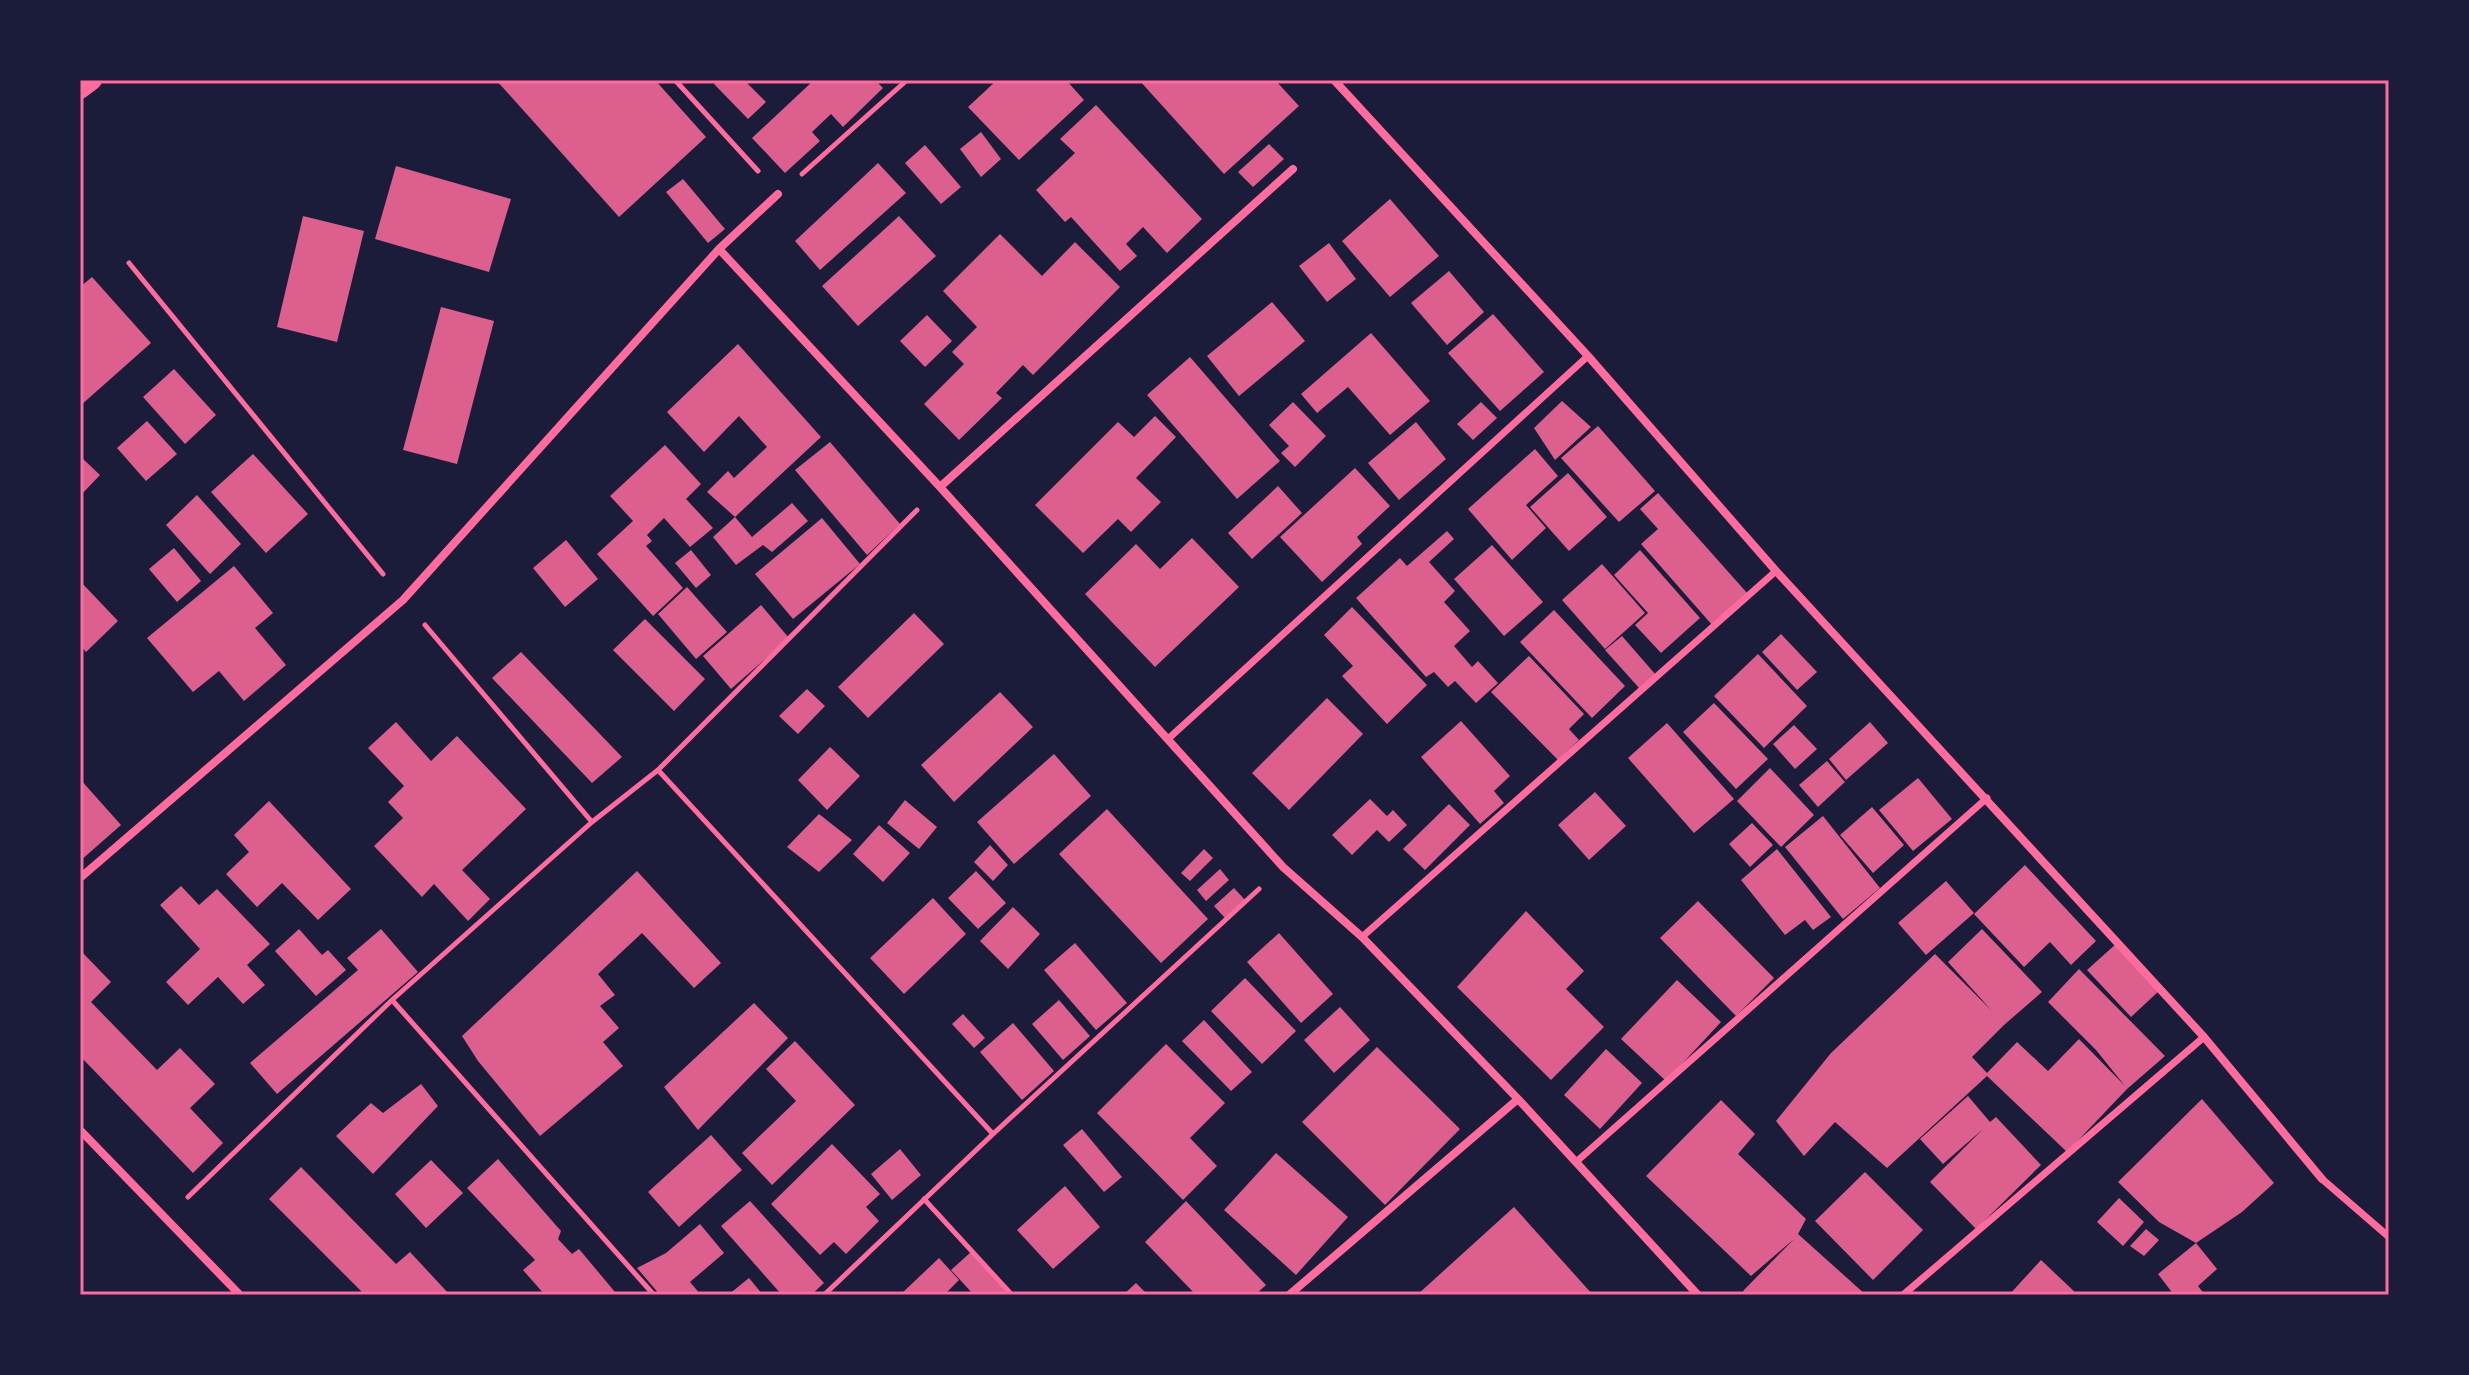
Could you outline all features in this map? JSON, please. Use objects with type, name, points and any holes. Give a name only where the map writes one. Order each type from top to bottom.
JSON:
[{"type":"main road","points":[[80,89],[92,80]]},
{"type":"street","points":[[1334,80],[1588,356],[1776,571],[2204,1037],[2322,1179],[2389,1237]]},
{"type":"street","points":[[940,487],[1293,169]]},
{"type":"street","points":[[80,878],[403,600],[719,249],[778,194]]},
{"type":"street","points":[[719,249],[940,487],[1283,867],[1362,937],[1518,1099],[1698,1295]]},
{"type":"street","points":[[1168,739],[1588,356]]},
{"type":"street","points":[[1362,937],[1776,571]]},
{"type":"street","points":[[1576,1162],[1987,798]]},
{"type":"street","points":[[1903,1295],[2204,1037]]},
{"type":"street","points":[[1289,1295],[1518,1099]]},
{"type":"street","points":[[80,1130],[240,1295]]},
{"type":"path","points":[[675,80],[778,194],[907,80]]},
{"type":"path","points":[[129,263],[403,600],[592,822]]},
{"type":"path","points":[[166,1218],[392,1000],[592,822],[658,770],[940,487]]},
{"type":"path","points":[[658,770],[993,1134]]},
{"type":"path","points":[[824,1295],[993,1134],[1283,867]]},
{"type":"path","points":[[392,1000],[654,1295]]},
{"type":"path","points":[[924,1199],[1012,1295]]},
{"type":"building","points":[[496,80],[655,80],[706,137],[619,217]]},
{"type":"building","points":[[718,80],[744,80],[766,102],[748,119],[714,84]]},
{"type":"building","points":[[814,80],[875,80],[883,88],[843,127],[831,114],[812,132],[820,141],[785,173],[752,138]]},
{"type":"building","points":[[997,80],[1066,80],[1084,100],[1019,160],[968,107]]},
{"type":"building","points":[[1139,80],[1275,80],[1299,106],[1224,174]]},
{"type":"building","points":[[1096,105],[1202,219],[1167,253],[1143,227],[1126,244],[1137,256],[1120,271],[1071,217],[1065,222],[1036,190],[1075,153],[1060,139]]},
{"type":"building","points":[[981,132],[1001,159],[981,177],[960,149]]},
{"type":"building","points":[[1269,144],[1284,159],[1253,187],[1238,172]]},
{"type":"building","points":[[925,145],[961,187],[941,204],[905,163]]},
{"type":"building","points":[[878,163],[906,193],[820,270],[795,241]]},
{"type":"building","points":[[396,166],[511,199],[489,272],[375,239]]},
{"type":"building","points":[[683,179],[725,229],[708,243],[666,192]]},
{"type":"building","points":[[1390,199],[1439,256],[1390,297],[1342,241]]},
{"type":"building","points":[[303,216],[364,231],[337,342],[277,327]]},
{"type":"building","points":[[899,216],[936,256],[858,326],[822,286]]},
{"type":"building","points":[[1000,234],[1042,276],[1075,242],[1120,287],[1033,375],[1023,365],[996,393],[1002,398],[959,440],[924,404],[964,364],[952,352],[977,327],[943,291]]},
{"type":"building","points":[[1329,243],[1356,279],[1327,302],[1299,266]]},
{"type":"building","points":[[1449,271],[1484,312],[1447,345],[1411,303]]},
{"type":"building","points":[[92,277],[151,343],[80,406],[80,287]]},
{"type":"building","points":[[1272,302],[1305,341],[1239,396],[1207,356]]},
{"type":"building","points":[[441,307],[494,321],[457,464],[403,450]]},
{"type":"building","points":[[1493,314],[1544,372],[1500,411],[1448,353]]},
{"type":"building","points":[[927,315],[952,341],[925,367],[900,341]]},
{"type":"building","points":[[1371,333],[1430,401],[1390,435],[1348,387],[1317,413],[1301,394]]},
{"type":"building","points":[[738,344],[821,437],[735,517],[707,492],[728,471],[734,478],[767,447],[739,416],[704,452],[667,412]]},
{"type":"building","points":[[1190,357],[1280,461],[1237,499],[1147,395]]},
{"type":"building","points":[[174,369],[216,415],[185,444],[143,397]]},
{"type":"building","points":[[1562,401],[1591,427],[1555,460],[1534,428]]},
{"type":"building","points":[[1293,402],[1326,436],[1295,467],[1281,453],[1289,446],[1269,425]]},
{"type":"building","points":[[1481,402],[1497,418],[1473,440],[1457,424]]},
{"type":"building","points":[[1155,416],[1176,437],[1136,478],[1161,502],[1131,532],[1118,519],[1083,553],[1035,505],[1118,422],[1134,437]]},
{"type":"building","points":[[147,421],[177,454],[146,481],[117,448]]},
{"type":"building","points":[[1416,422],[1446,459],[1399,500],[1368,463]]},
{"type":"building","points":[[1598,426],[1655,491],[1619,522],[1561,458]]},
{"type":"building","points":[[830,442],[900,524],[867,555],[795,470]]},
{"type":"building","points":[[665,445],[701,484],[686,499],[713,528],[690,547],[664,518],[647,535],[652,541],[646,546],[683,588],[653,616],[597,554],[633,521],[610,496]]},
{"type":"building","points":[[1535,449],[1558,476],[1526,505],[1546,528],[1512,560],[1468,509]]},
{"type":"building","points":[[253,454],[308,514],[266,553],[211,492]]},
{"type":"building","points":[[80,456],[100,475],[80,496]]},
{"type":"building","points":[[1355,468],[1390,506],[1357,537],[1362,544],[1322,582],[1280,537]]},
{"type":"building","points":[[1568,473],[1607,517],[1569,551],[1530,507]]},
{"type":"building","points":[[1278,486],[1302,513],[1252,559],[1228,533]]},
{"type":"building","points":[[1658,493],[1748,594],[1713,626],[1641,544],[1658,529],[1640,509]]},
{"type":"building","points":[[197,495],[241,544],[210,574],[166,525]]},
{"type":"building","points":[[792,503],[808,521],[772,552],[763,545],[736,565],[713,537],[735,517],[752,537]]},
{"type":"building","points":[[822,518],[860,564],[793,619],[755,574]]},
{"type":"building","points":[[1447,531],[1454,539],[1429,562],[1455,591],[1444,602],[1470,631],[1454,646],[1472,667],[1478,661],[1498,683],[1476,703],[1455,681],[1448,687],[1434,672],[1426,677],[1356,598],[1400,558],[1407,566]]},
{"type":"building","points":[[1192,538],[1239,587],[1155,667],[1085,594],[1136,544],[1160,569]]},
{"type":"building","points":[[566,540],[598,579],[565,607],[533,568]]},
{"type":"building","points":[[1492,545],[1543,602],[1504,636],[1454,579]]},
{"type":"building","points":[[174,548],[201,581],[177,602],[149,569]]},
{"type":"building","points":[[691,550],[711,575],[696,588],[675,563]]},
{"type":"building","points":[[1640,550],[1700,618],[1661,653],[1635,625],[1648,613],[1614,575]]},
{"type":"building","points":[[1602,564],[1645,613],[1605,649],[1562,600]]},
{"type":"building","points":[[234,566],[273,613],[255,628],[286,665],[244,701],[219,671],[193,692],[147,638]]},
{"type":"building","points":[[80,581],[118,621],[86,652],[80,645]]},
{"type":"building","points":[[687,587],[727,632],[696,659],[658,614]]},
{"type":"building","points":[[761,605],[789,638],[731,689],[703,656]]},
{"type":"building","points":[[1352,607],[1427,685],[1387,724],[1342,676],[1353,666],[1324,635]]},
{"type":"building","points":[[1554,610],[1625,686],[1592,718],[1520,642]]},
{"type":"building","points":[[914,613],[944,644],[868,718],[838,687]]},
{"type":"building","points":[[645,619],[705,679],[674,711],[613,650]]},
{"type":"building","points":[[1781,634],[1817,672],[1797,690],[1762,652]]},
{"type":"building","points":[[1622,636],[1656,675],[1640,689],[1605,650]]},
{"type":"building","points":[[521,652],[622,757],[592,783],[492,678]]},
{"type":"building","points":[[1758,654],[1807,706],[1764,748],[1714,696]]},
{"type":"building","points":[[1529,656],[1584,714],[1569,729],[1579,740],[1558,760],[1491,692]]},
{"type":"building","points":[[807,689],[825,706],[798,734],[779,716]]},
{"type":"building","points":[[1000,692],[1033,727],[954,802],[921,765]]},
{"type":"building","points":[[1327,698],[1363,734],[1289,810],[1252,773]]},
{"type":"building","points":[[1714,703],[1768,759],[1736,789],[1683,732]]},
{"type":"building","points":[[1461,721],[1510,776],[1494,791],[1504,803],[1480,824],[1421,757]]},
{"type":"building","points":[[396,722],[431,761],[457,736],[526,809],[462,870],[490,899],[468,921],[434,884],[422,897],[374,846],[403,818],[388,802],[404,786],[368,748]]},
{"type":"building","points":[[1870,722],[1888,743],[1846,780],[1829,759]]},
{"type":"building","points":[[1667,723],[1734,799],[1694,833],[1628,758]]},
{"type":"building","points":[[1794,725],[1817,749],[1795,769],[1773,744]]},
{"type":"building","points":[[830,747],[860,776],[827,810],[798,780]]},
{"type":"building","points":[[1054,754],[1091,796],[1014,864],[977,822]]},
{"type":"building","points":[[1827,761],[1845,782],[1818,807],[1799,785]]},
{"type":"building","points":[[1770,768],[1814,815],[1781,847],[1737,801]]},
{"type":"building","points":[[1918,778],[1952,819],[1913,851],[1879,810]]},
{"type":"building","points":[[80,779],[121,825],[80,861]]},
{"type":"building","points":[[1595,792],[1626,826],[1589,860],[1558,825]]},
{"type":"building","points":[[1370,799],[1387,816],[1393,810],[1407,825],[1389,842],[1377,830],[1352,855],[1332,835]]},
{"type":"building","points":[[905,800],[937,827],[919,849],[887,823]]},
{"type":"building","points":[[269,801],[351,889],[318,920],[282,883],[257,907],[226,874],[249,852],[234,835]]},
{"type":"building","points":[[1449,804],[1470,825],[1425,870],[1403,849]]},
{"type":"building","points":[[1872,807],[1904,845],[1873,873],[1840,835]]},
{"type":"building","points":[[1107,809],[1208,919],[1161,963],[1059,854]]},
{"type":"building","points":[[819,814],[852,840],[819,872],[787,847]]},
{"type":"building","points":[[1823,816],[1880,888],[1843,919],[1785,847]]},
{"type":"building","points":[[1752,823],[1773,845],[1750,867],[1729,844]]},
{"type":"building","points":[[879,825],[910,853],[883,882],[853,854]]},
{"type":"building","points":[[990,845],[1008,865],[993,881],[974,862]]},
{"type":"building","points":[[1204,849],[1213,858],[1190,881],[1181,873]]},
{"type":"building","points":[[1777,849],[1831,917],[1813,930],[1805,920],[1785,935],[1741,880]]},
{"type":"building","points":[[2025,865],[2096,941],[2071,965],[2050,942],[2024,967],[1974,914]]},
{"type":"building","points":[[1220,869],[1229,880],[1206,901],[1197,890]]},
{"type":"building","points":[[637,871],[721,963],[694,988],[642,933],[598,974],[615,995],[600,1006],[619,1028],[603,1042],[623,1066],[540,1136],[478,1061],[462,1036]]},
{"type":"building","points":[[976,871],[1006,903],[978,929],[948,898]]},
{"type":"building","points":[[1946,881],[1974,913],[1926,955],[1898,923]]},
{"type":"building","points":[[181,886],[199,905],[217,889],[270,944],[247,965],[265,985],[243,1004],[218,977],[188,1005],[166,982],[200,949],[160,905]]},
{"type":"building","points":[[1234,888],[1245,900],[1225,918],[1214,906]]},
{"type":"building","points":[[933,898],[966,934],[904,994],[870,958]]},
{"type":"building","points":[[1698,901],[1774,978],[1736,1016],[1660,938]]},
{"type":"building","points":[[1013,907],[1040,934],[1008,969],[980,941]]},
{"type":"building","points":[[1526,911],[1584,971],[1566,989],[1604,1027],[1551,1080],[1457,987]]},
{"type":"building","points":[[299,929],[322,955],[328,950],[346,970],[316,996],[275,951]]},
{"type":"building","points":[[381,929],[418,972],[277,1094],[250,1063],[358,970],[347,958]]},
{"type":"building","points":[[1982,929],[2042,992],[1972,1057],[1987,1073],[2017,1042],[2048,1071],[2079,1039],[2125,1086],[2096,1050],[2048,1002],[2079,969],[2165,1056],[2127,1089],[2067,1152],[1987,1076],[1887,1168],[1835,1122],[1804,1156],[1776,1121],[1831,1053],[1935,954],[1992,1011],[1948,962]]},
{"type":"building","points":[[1279,933],[1333,994],[1301,1023],[1247,962]]},
{"type":"building","points":[[1075,943],[1127,1003],[1096,1030],[1044,970]]},
{"type":"building","points":[[2117,943],[2160,990],[2131,1017],[2087,970]]},
{"type":"building","points":[[80,950],[111,982],[91,1002],[157,1070],[180,1048],[215,1084],[190,1108],[223,1143],[193,1173],[80,1056]]},
{"type":"building","points":[[1245,978],[1296,1031],[1262,1064],[1211,1011]]},
{"type":"building","points":[[1677,980],[1721,1022],[1666,1081],[1621,1039]]},
{"type":"building","points":[[1059,1000],[1090,1036],[1063,1060],[1032,1024]]},
{"type":"building","points":[[754,1003],[788,1038],[698,1130],[664,1087]]},
{"type":"building","points":[[1340,1007],[1370,1040],[1334,1073],[1304,1040]]},
{"type":"building","points":[[963,1014],[985,1038],[974,1048],[952,1024]]},
{"type":"building","points":[[1204,1020],[1252,1072],[1231,1091],[1182,1041]]},
{"type":"building","points":[[1013,1023],[1054,1071],[1022,1100],[980,1052]]},
{"type":"building","points":[[795,1041],[855,1105],[772,1185],[742,1153],[796,1101],[766,1069]]},
{"type":"building","points":[[1166,1044],[1225,1103],[1190,1138],[1217,1166],[1183,1200],[1097,1113]]},
{"type":"building","points":[[1377,1047],[1460,1129],[1385,1205],[1302,1122]]},
{"type":"building","points":[[1606,1049],[1642,1083],[1600,1129],[1564,1095]]},
{"type":"building","points":[[421,1084],[438,1106],[373,1174],[336,1136],[371,1103],[383,1113]]},
{"type":"building","points":[[1968,1096],[1990,1122],[1996,1117],[2041,1165],[1976,1229],[1930,1182],[1983,1129],[1943,1164],[1920,1139]]},
{"type":"building","points":[[2202,1099],[2274,1183],[2242,1212],[2196,1243],[2159,1222],[2118,1182]]},
{"type":"building","points":[[1721,1100],[1755,1134],[1738,1154],[1806,1219],[1798,1234],[1866,1295],[1748,1295],[1743,1291],[1794,1239],[1751,1276],[1646,1176]]},
{"type":"building","points":[[1082,1129],[1122,1177],[1104,1192],[1063,1145]]},
{"type":"building","points":[[711,1135],[742,1170],[679,1227],[648,1192]]},
{"type":"building","points":[[832,1144],[880,1194],[866,1207],[879,1221],[846,1254],[834,1242],[820,1255],[771,1204]]},
{"type":"building","points":[[900,1149],[921,1175],[892,1200],[871,1174]]},
{"type":"building","points":[[1276,1153],[1348,1217],[1296,1275],[1224,1210]]},
{"type":"building","points":[[498,1159],[561,1231],[558,1239],[572,1254],[579,1249],[615,1292],[614,1295],[545,1295],[523,1270],[535,1260],[467,1188]]},
{"type":"building","points":[[431,1160],[463,1193],[426,1228],[395,1194]]},
{"type":"building","points":[[301,1167],[396,1264],[410,1252],[450,1295],[365,1295],[269,1199]]},
{"type":"building","points":[[1865,1172],[1923,1230],[1873,1280],[1815,1221]]},
{"type":"building","points":[[1065,1186],[1100,1227],[1053,1269],[1017,1230]]},
{"type":"building","points":[[2119,1198],[2144,1222],[2123,1246],[2097,1222]]},
{"type":"building","points":[[750,1201],[824,1283],[811,1295],[782,1295],[721,1226]]},
{"type":"building","points":[[1186,1201],[1266,1285],[1255,1295],[1196,1295],[1145,1242]]},
{"type":"building","points":[[1514,1207],[1593,1295],[1417,1295]]},
{"type":"building","points":[[700,1224],[724,1253],[690,1282],[701,1295],[660,1295],[637,1268],[666,1253]]},
{"type":"building","points":[[2146,1229],[2159,1240],[2144,1256],[2130,1246]]},
{"type":"building","points":[[2196,1243],[2217,1269],[2198,1286],[2205,1295],[2174,1295],[2158,1274]]},
{"type":"building","points":[[971,1252],[1009,1295],[974,1295],[951,1270]]},
{"type":"building","points":[[939,1258],[959,1280],[944,1295],[900,1295]]},
{"type":"building","points":[[2041,1260],[2078,1295],[2009,1295]]},
{"type":"building","points":[[749,1278],[763,1295],[728,1295]]},
{"type":"building","points":[[1136,1283],[1148,1295],[1123,1295]]}]
